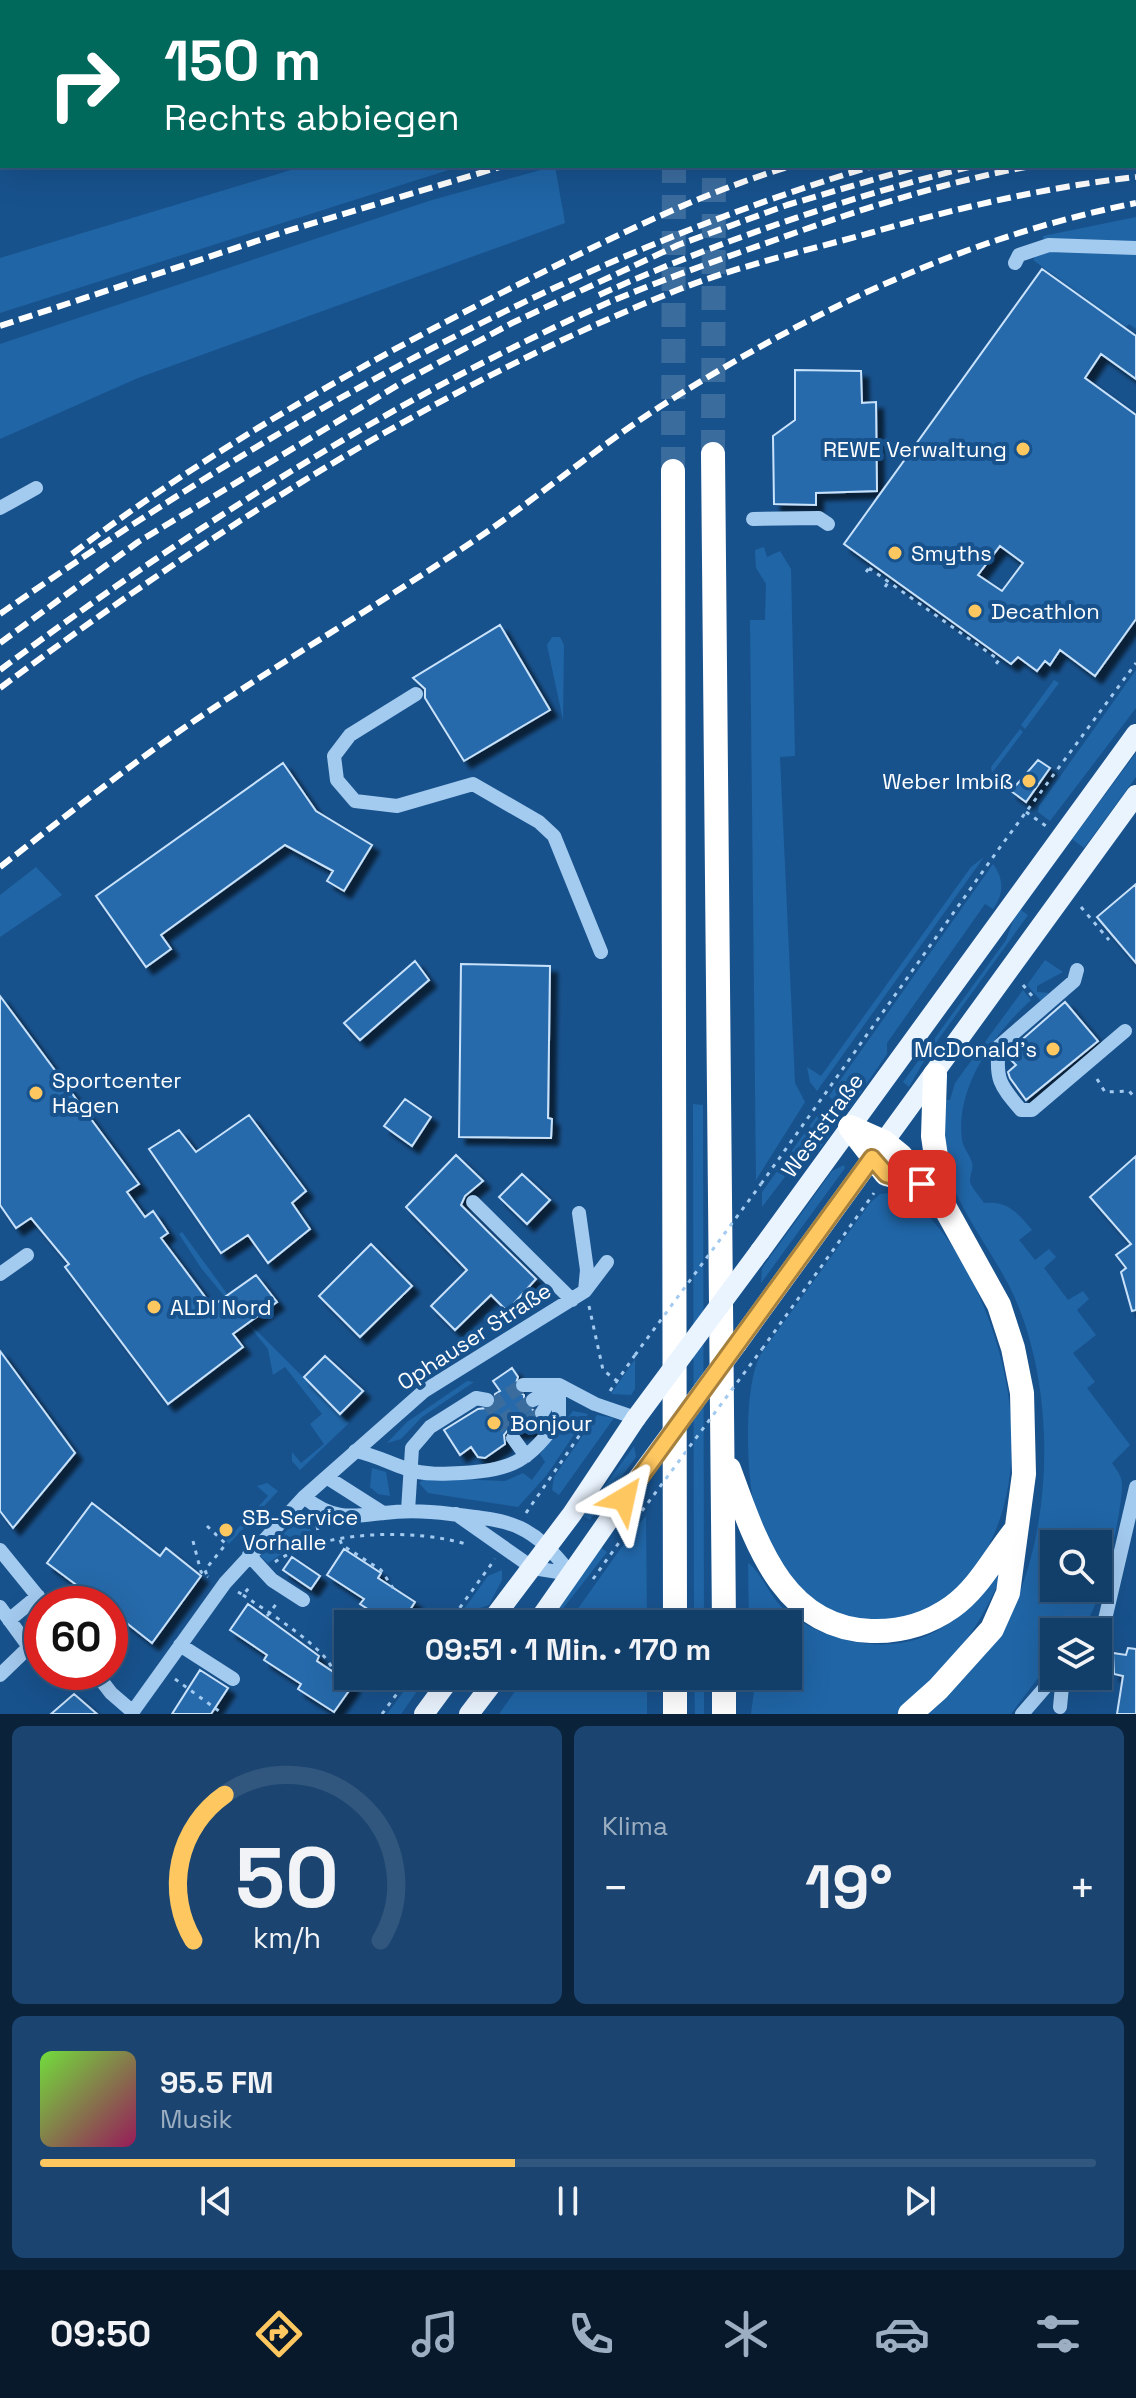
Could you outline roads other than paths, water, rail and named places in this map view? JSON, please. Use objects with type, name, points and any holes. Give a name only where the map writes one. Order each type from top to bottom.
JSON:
[{"type":"highway","points":[[713,454],[724,1610]]},
{"type":"highway","points":[[673,471],[675,1610]]},
{"type":"highway","points":[[935,1075],[933,1136],[943,1204]]},
{"type":"highway","points":[[850,1127],[878,1150],[910,1163],[922,1184],[943,1204],[981,1268],[1013,1348],[1025,1436],[1024,1474],[1008,1593],[992,1629],[938,1689],[910,1714]]},
{"type":"highway","points":[[723,1452],[755,1539],[770,1568],[789,1595],[832,1623],[859,1630],[890,1631],[934,1618],[967,1595],[1014,1532]]},
{"type":"highway","points":[[675,1690],[675,1714]]},
{"type":"highway","points":[[724,1690],[724,1714]]},
{"type":"main road","name":"Weststraße","points":[[500,1610],[549,1546],[636,1418],[1136,734]]},
{"type":"main road","points":[[546,1610],[636,1481],[935,1075],[1063,891],[1136,795]]},
{"type":"main road","points":[[424,1714],[442,1690]]},
{"type":"main road","points":[[469,1714],[487,1690]]},
{"type":"street","points":[[1015,263],[1019,255],[1049,245],[1136,248]]},
{"type":"street","points":[[0,508],[36,488]]},
{"type":"street","points":[[753,519],[819,518],[828,524]]},
{"type":"street","points":[[416,694],[350,735],[334,756],[337,780],[355,801],[397,806],[473,784],[539,822],[554,836],[601,952]]},
{"type":"street","points":[[1077,970],[1074,981],[999,1046],[997,1080],[1005,1091],[1021,1110],[1032,1110],[1125,1031]]},
{"type":"street","points":[[473,1202],[578,1295],[587,1270],[579,1213]]},
{"type":"street","points":[[0,1274],[27,1255]]},
{"type":"street","name":"Ophauser Straße","points":[[132,1713],[225,1583],[304,1497],[424,1391],[578,1295],[607,1262]]},
{"type":"street","points":[[523,1385],[559,1385],[595,1404],[636,1418]]},
{"type":"street","points":[[533,1400],[559,1385]]},
{"type":"street","points":[[542,1413],[559,1385]]},
{"type":"street","points":[[355,1451],[378,1455],[408,1469],[439,1475],[506,1468],[526,1456],[559,1419],[559,1385]]},
{"type":"street","points":[[408,1511],[408,1469],[412,1448],[430,1427],[476,1398],[487,1400]]},
{"type":"street","points":[[513,1438],[526,1456]]},
{"type":"street","points":[[328,1478],[383,1513]]},
{"type":"street","points":[[1105,1618],[1136,1487]]},
{"type":"street","points":[[304,1497],[320,1510],[342,1518],[408,1511],[482,1515],[517,1526],[549,1546],[571,1574]]},
{"type":"street","points":[[456,1514],[533,1568],[571,1574]]},
{"type":"street","points":[[0,1550],[30,1586]]},
{"type":"street","points":[[249,1555],[264,1571],[303,1600]]},
{"type":"street","points":[[0,1675],[29,1647],[5,1614],[24,1607]]},
{"type":"street","points":[[180,1645],[233,1679]]},
{"type":"street","points":[[109,1690],[132,1713]]},
{"type":"street","points":[[1022,1714],[1043,1690]]},
{"type":"street","points":[[1060,1707],[1062,1690]]},
{"type":"tunnel","points":[[673,471],[674,168]]},
{"type":"tunnel","points":[[713,454],[714,168]]},
{"type":"tunnel","points":[[491,1406],[523,1385]]},
{"type":"tunnel","points":[[487,1400],[513,1438]]},
{"type":"tunnel","points":[[502,1422],[533,1400]]},
{"type":"tunnel","points":[[510,1433],[542,1413]]},
{"type":"railway","points":[[0,326],[287,231],[496,168]]},
{"type":"railway","points":[[72,554],[231,444],[399,347],[650,220],[785,168]]},
{"type":"railway","points":[[0,614],[206,478],[419,355],[529,300],[641,250],[756,205],[867,168]]},
{"type":"railway","points":[[0,643],[138,542],[403,382],[512,323],[678,245],[787,205],[913,168]]},
{"type":"railway","points":[[599,295],[783,222],[966,168]]},
{"type":"railway","points":[[0,670],[144,567],[292,470],[446,382],[525,342],[647,287],[806,229],[934,189],[1022,168]]},
{"type":"railway","points":[[0,688],[160,574],[325,468],[410,418],[585,330],[675,291],[771,259],[1002,199],[1136,177]]},
{"type":"railway","points":[[0,867],[197,719],[472,542],[637,422],[717,371],[831,309],[948,258],[1009,236],[1136,203]]},
{"type":"place","name":"REWE Verwaltung","points":[[1023,449]]},
{"type":"place","name":"Smyths","points":[[895,553]]},
{"type":"place","name":"Decathlon","points":[[975,611]]},
{"type":"place","name":"Weber Imbiß","points":[[1029,781]]},
{"type":"place","name":"McDonald's","points":[[1053,1049]]},
{"type":"place","name":"Sportcenter Hagen","points":[[36,1093]]},
{"type":"place","name":"ALDI Nord","points":[[154,1307]]},
{"type":"place","name":"Bonjour","points":[[494,1423]]},
{"type":"place","name":"SB-Service Vorhalle","points":[[226,1530]]}]
